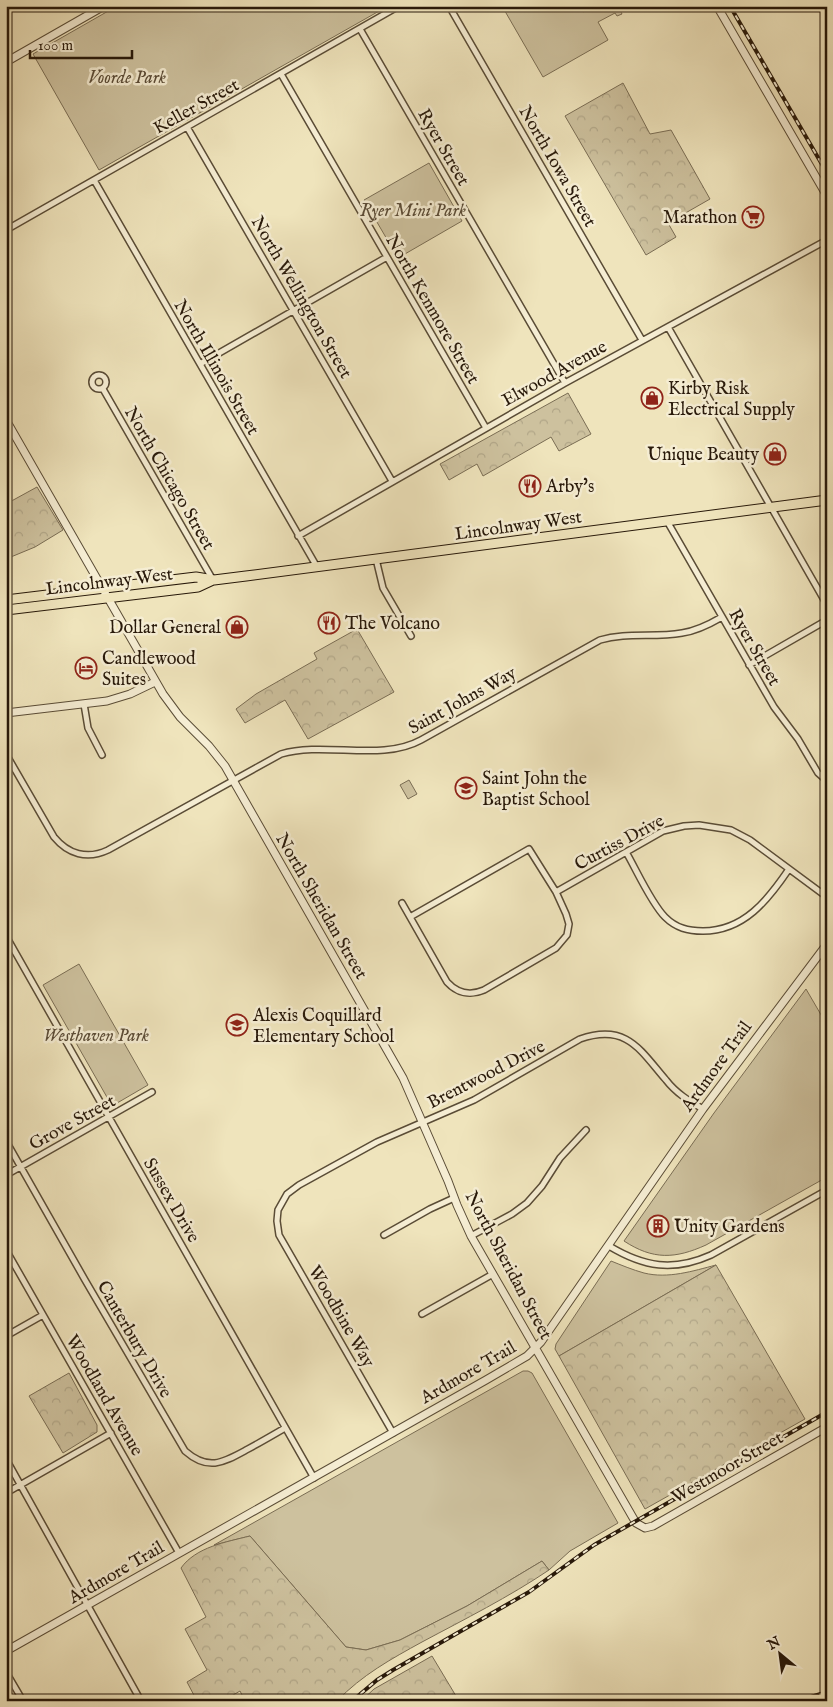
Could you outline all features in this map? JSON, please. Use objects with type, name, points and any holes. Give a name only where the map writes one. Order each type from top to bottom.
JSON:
[{"type":"main road","name":"Lincolnway West","points":[[6,600],[196,578],[214,580],[827,500]]},
{"type":"main road","name":"Lincolnway West","points":[[6,610],[198,587],[214,580]]},
{"type":"street","points":[[6,62],[104,6]]},
{"type":"street","name":"Keller Street","points":[[6,230],[399,6]]},
{"type":"street","name":"North Iowa Street","points":[[449,6],[642,340]]},
{"type":"street","points":[[717,6],[827,196]]},
{"type":"street","name":"Ryer Street","points":[[360,29],[565,383]]},
{"type":"street","name":"North Kenmore Street","points":[[281,74],[486,428]]},
{"type":"street","name":"North Wellington Street","points":[[188,127],[392,481]]},
{"type":"street","name":"North Illinois Street","points":[[94,180],[317,567]]},
{"type":"street","name":"Elwood Avenue","points":[[298,536],[565,383],[827,240]]},
{"type":"street","points":[[200,364],[387,257]]},
{"type":"street","points":[[668,327],[827,605]]},
{"type":"street","name":"North Chicago Street","points":[[102,389],[214,580]]},
{"type":"street","name":"North Sheridan Street","points":[[6,420],[109,598],[155,682],[172,708],[218,756],[233,780],[403,1078],[471,1236],[537,1348],[635,1522],[642,1527]]},
{"type":"street","name":"Ryer Street","points":[[667,522],[774,707],[798,739],[818,773],[827,781]]},
{"type":"street","points":[[376,559],[382,588],[411,636]]},
{"type":"street","name":"Saint Johns Way","points":[[6,754],[54,837],[73,852],[81,855],[95,855],[108,850],[272,758],[297,750],[387,750],[406,747],[600,640],[622,635],[683,633],[700,628],[722,617]]},
{"type":"street","points":[[749,665],[827,620]]},
{"type":"street","points":[[6,714],[119,698],[155,682]]},
{"type":"street","points":[[84,704],[88,728],[102,755]]},
{"type":"street","name":"Curtiss Drive","points":[[556,892],[663,831],[699,825],[731,830],[750,840],[827,897]]},
{"type":"street","points":[[402,903],[447,982],[452,987],[463,992],[477,993],[553,951],[562,943],[567,935],[569,924],[556,892],[529,849],[410,916]]},
{"type":"street","points":[[626,852],[664,916],[677,926],[693,931],[720,929],[731,926],[747,917],[765,902],[789,869]]},
{"type":"street","name":"Sussex Drive","points":[[6,936],[314,1478]]},
{"type":"street","name":"Ardmore Trail","points":[[6,1651],[393,1433],[527,1356],[537,1348],[703,1109],[827,944]]},
{"type":"street","name":"Brentwood Drive","points":[[278,1210],[287,1194],[299,1185],[377,1142],[474,1100],[580,1039],[598,1034],[618,1037],[631,1042],[645,1053],[673,1088],[703,1109]]},
{"type":"street","name":"Grove Street","points":[[6,1176],[152,1092]]},
{"type":"street","points":[[471,1236],[512,1214],[527,1203],[542,1186],[560,1158],[586,1130]]},
{"type":"street","name":"Canterbury Drive","points":[[6,1141],[185,1451],[206,1463],[222,1462],[285,1428]]},
{"type":"street","points":[[609,1246],[633,1258],[651,1264],[673,1265],[692,1262],[711,1255],[827,1190]]},
{"type":"street","points":[[384,1235],[454,1198]]},
{"type":"street","name":"Woodbine Way","points":[[278,1210],[277,1227],[283,1242],[393,1433]]},
{"type":"street","name":"Woodland Avenue","points":[[6,1250],[179,1553]]},
{"type":"street","points":[[422,1314],[493,1274]]},
{"type":"street","points":[[6,1336],[43,1315]]},
{"type":"street","name":"Westmoor Street","points":[[642,1527],[653,1526],[827,1427]]},
{"type":"street","points":[[6,1493],[111,1432]]},
{"type":"street","points":[[6,1460],[141,1701]]},
{"type":"street","points":[[6,1672],[23,1701]]},
{"type":"green space","name":"Voorde Park","points":[[117,6],[388,6],[99,170],[33,54]]},
{"type":"green space","points":[[502,6],[580,6],[583,12],[593,6],[618,6],[622,14],[617,16],[615,13],[598,22],[608,40],[543,77]]},
{"type":"green space","points":[[623,83],[650,134],[671,130],[710,199],[668,223],[676,237],[646,255],[565,116]]},
{"type":"green space","name":"Ryer Mini Park","points":[[429,163],[462,221],[398,258],[364,200]]},
{"type":"green space","points":[[568,393],[591,434],[559,451],[551,437],[483,476],[477,464],[449,480],[440,464]]},
{"type":"green space","points":[[37,487],[63,530],[35,547],[6,559],[6,504]]},
{"type":"green space","points":[[357,629],[394,692],[308,739],[285,700],[245,723],[236,709],[256,694],[317,659],[314,653]]},
{"type":"green space","points":[[409,780],[417,794],[408,799],[400,785]]},
{"type":"green space","name":"Westhaven Park","points":[[79,964],[148,1085],[112,1106],[43,985]]},
{"type":"green space","points":[[806,989],[827,1025],[827,1177],[695,1250],[674,1255],[655,1254],[645,1252],[624,1241],[714,1113]]},
{"type":"green space","points":[[611,1261],[653,1275],[680,1274],[716,1265],[559,1356],[555,1349],[556,1344]]},
{"type":"green space","points":[[716,1265],[805,1419],[645,1509],[559,1356]]},
{"type":"green space","points":[[523,1371],[532,1373],[618,1523],[570,1551],[549,1570],[542,1561],[467,1606],[400,1640],[366,1650],[346,1647],[250,1536],[214,1545]]},
{"type":"green space","points":[[69,1373],[97,1425],[97,1432],[63,1453],[29,1396]]},
{"type":"green space","points":[[250,1536],[346,1647],[366,1650],[400,1640],[467,1606],[542,1561],[549,1570],[503,1599],[388,1661],[356,1683],[337,1701],[245,1701],[240,1691],[223,1701],[197,1701],[187,1682],[207,1670],[185,1629],[206,1617],[181,1568],[187,1561],[203,1550]]},
{"type":"green space","points":[[432,1656],[459,1701],[361,1701],[374,1689]]},
{"type":"railway","points":[[730,6],[827,173]]},
{"type":"railway","points":[[352,1701],[377,1680],[393,1670],[529,1592],[594,1545],[827,1412]]},
{"type":"railway","points":[[798,1701],[827,1692]]},
{"type":"place","name":"Marathon","points":[[753,217]]},
{"type":"place","name":"Kirby Risk Electrical Supply","points":[[652,398]]},
{"type":"place","name":"Unique Beauty","points":[[775,454]]},
{"type":"place","name":"Arby's","points":[[530,486]]},
{"type":"place","name":"The Volcano","points":[[329,623]]},
{"type":"place","name":"Dollar General","points":[[237,627]]},
{"type":"place","name":"Candlewood Suites","points":[[86,668]]},
{"type":"place","name":"Saint John the Baptist School","points":[[466,788]]},
{"type":"place","name":"Alexis Coquillard Elementary School","points":[[237,1025]]},
{"type":"place","name":"Unity Gardens","points":[[658,1226]]}]
